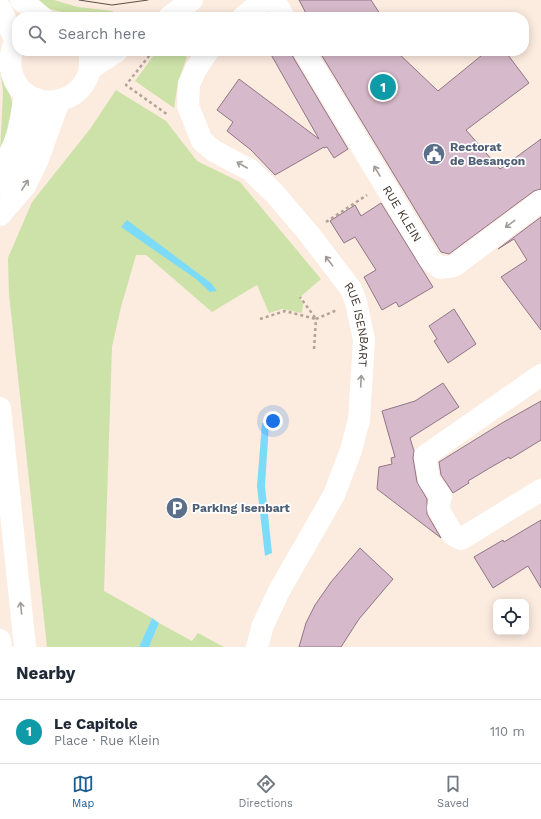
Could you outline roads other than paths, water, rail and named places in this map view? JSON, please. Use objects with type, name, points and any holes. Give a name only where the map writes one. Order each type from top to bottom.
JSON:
[{"type":"street","points":[[20,0],[36,12]]},
{"type":"street","points":[[249,12],[264,0]]},
{"type":"street","points":[[274,0],[281,12]]},
{"type":"street","points":[[0,8],[12,32]]},
{"type":"street","points":[[168,12],[180,8]]},
{"type":"street","points":[[12,49],[11,69],[17,85],[30,96],[47,102],[59,101],[76,93],[87,78],[89,60],[101,56]]},
{"type":"street","name":"RUE ISENBART","points":[[205,56],[196,69],[190,84],[188,106],[202,141],[214,151],[250,170],[275,194],[309,234],[351,289],[356,302],[364,340],[359,420],[351,450],[334,495],[279,591],[263,625],[258,647]]},
{"type":"street","name":"RUE KLEIN","points":[[307,56],[430,260],[440,268],[454,266],[541,201]]},
{"type":"street","points":[[0,168],[13,149],[30,96]]},
{"type":"street","points":[[0,186],[22,155],[33,123],[30,96]]},
{"type":"street","points":[[0,215],[25,186],[38,159],[59,101]]},
{"type":"street","points":[[541,375],[425,456],[429,480],[441,497],[438,508],[453,535],[461,539],[541,490]]},
{"type":"street","points":[[0,408],[25,647]]},
{"type":"street","points":[[0,640],[1,647]]},
{"type":"water","points":[[127,220],[211,283],[217,291],[210,292],[196,279],[121,227]]},
{"type":"water","points":[[262,423],[269,424],[265,486],[272,553],[265,556],[257,486]]},
{"type":"water","points":[[152,618],[159,623],[149,647],[139,647]]},
{"type":"tram line","points":[[79,0],[112,5],[148,0]]},
{"type":"place","name":"Le Capitole","points":[[383,87]]},
{"type":"place","name":"Rectorat de Besançon","points":[[434,154]]},
{"type":"place","name":"Parking Isenbart","points":[[177,508]]}]
